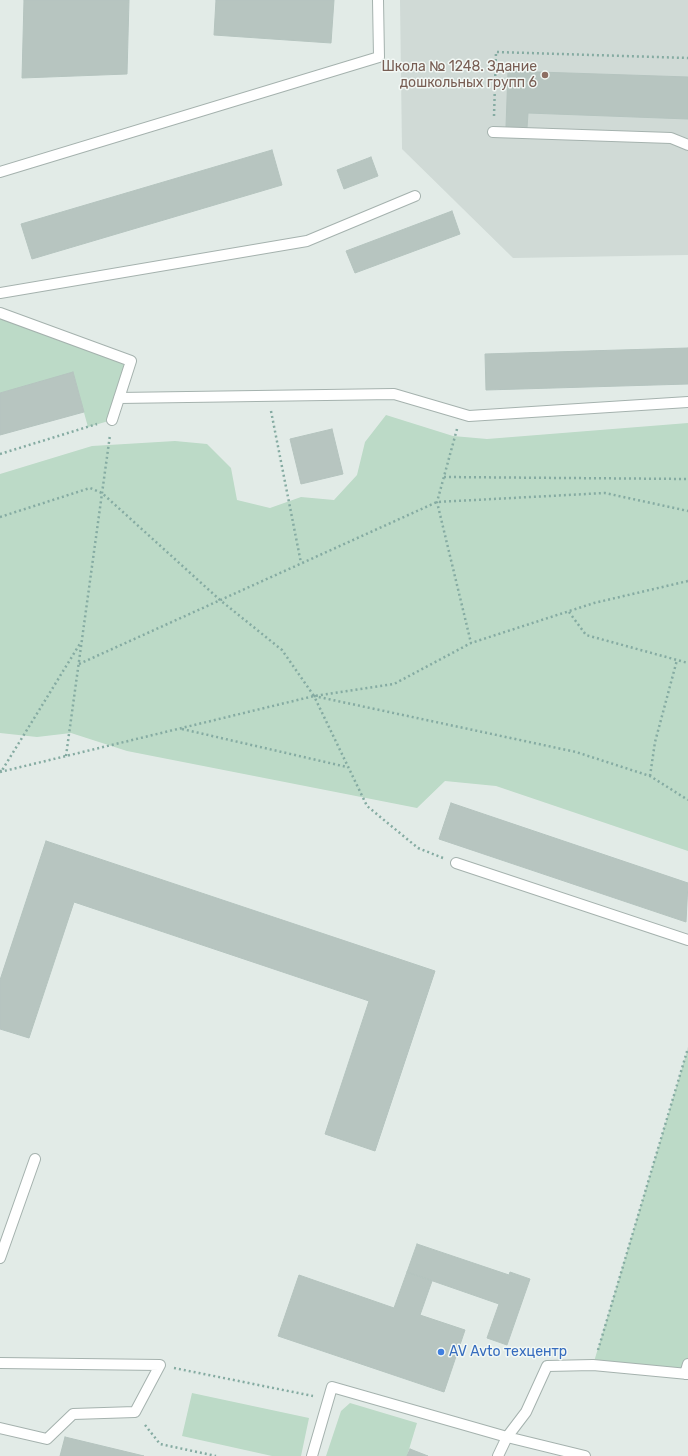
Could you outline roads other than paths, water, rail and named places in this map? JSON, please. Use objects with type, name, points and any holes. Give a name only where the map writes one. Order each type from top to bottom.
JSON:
[{"type":"lane","points":[[0,172],[379,57],[378,0]]},
{"type":"lane","points":[[493,132],[671,138],[688,145]]},
{"type":"lane","points":[[0,293],[307,241],[415,196]]},
{"type":"lane","points":[[0,313],[131,361],[112,420]]},
{"type":"lane","points":[[119,398],[394,394],[469,416],[688,402]]},
{"type":"lane","points":[[456,863],[688,940]]},
{"type":"lane","points":[[0,1258],[35,1159]]},
{"type":"lane","points":[[0,1363],[160,1365],[135,1412],[73,1414],[47,1439],[0,1428]]},
{"type":"lane","points":[[498,1456],[507,1437],[526,1412],[547,1366],[593,1365],[687,1371]]},
{"type":"lane","points":[[312,1456],[332,1387],[507,1437],[585,1456]]},
{"type":"place","name":"Школа № 1248. Здание дошкольных групп 6","points":[[545,75]]},
{"type":"place","name":"AV Avto техцентр","points":[[441,1352]]}]
